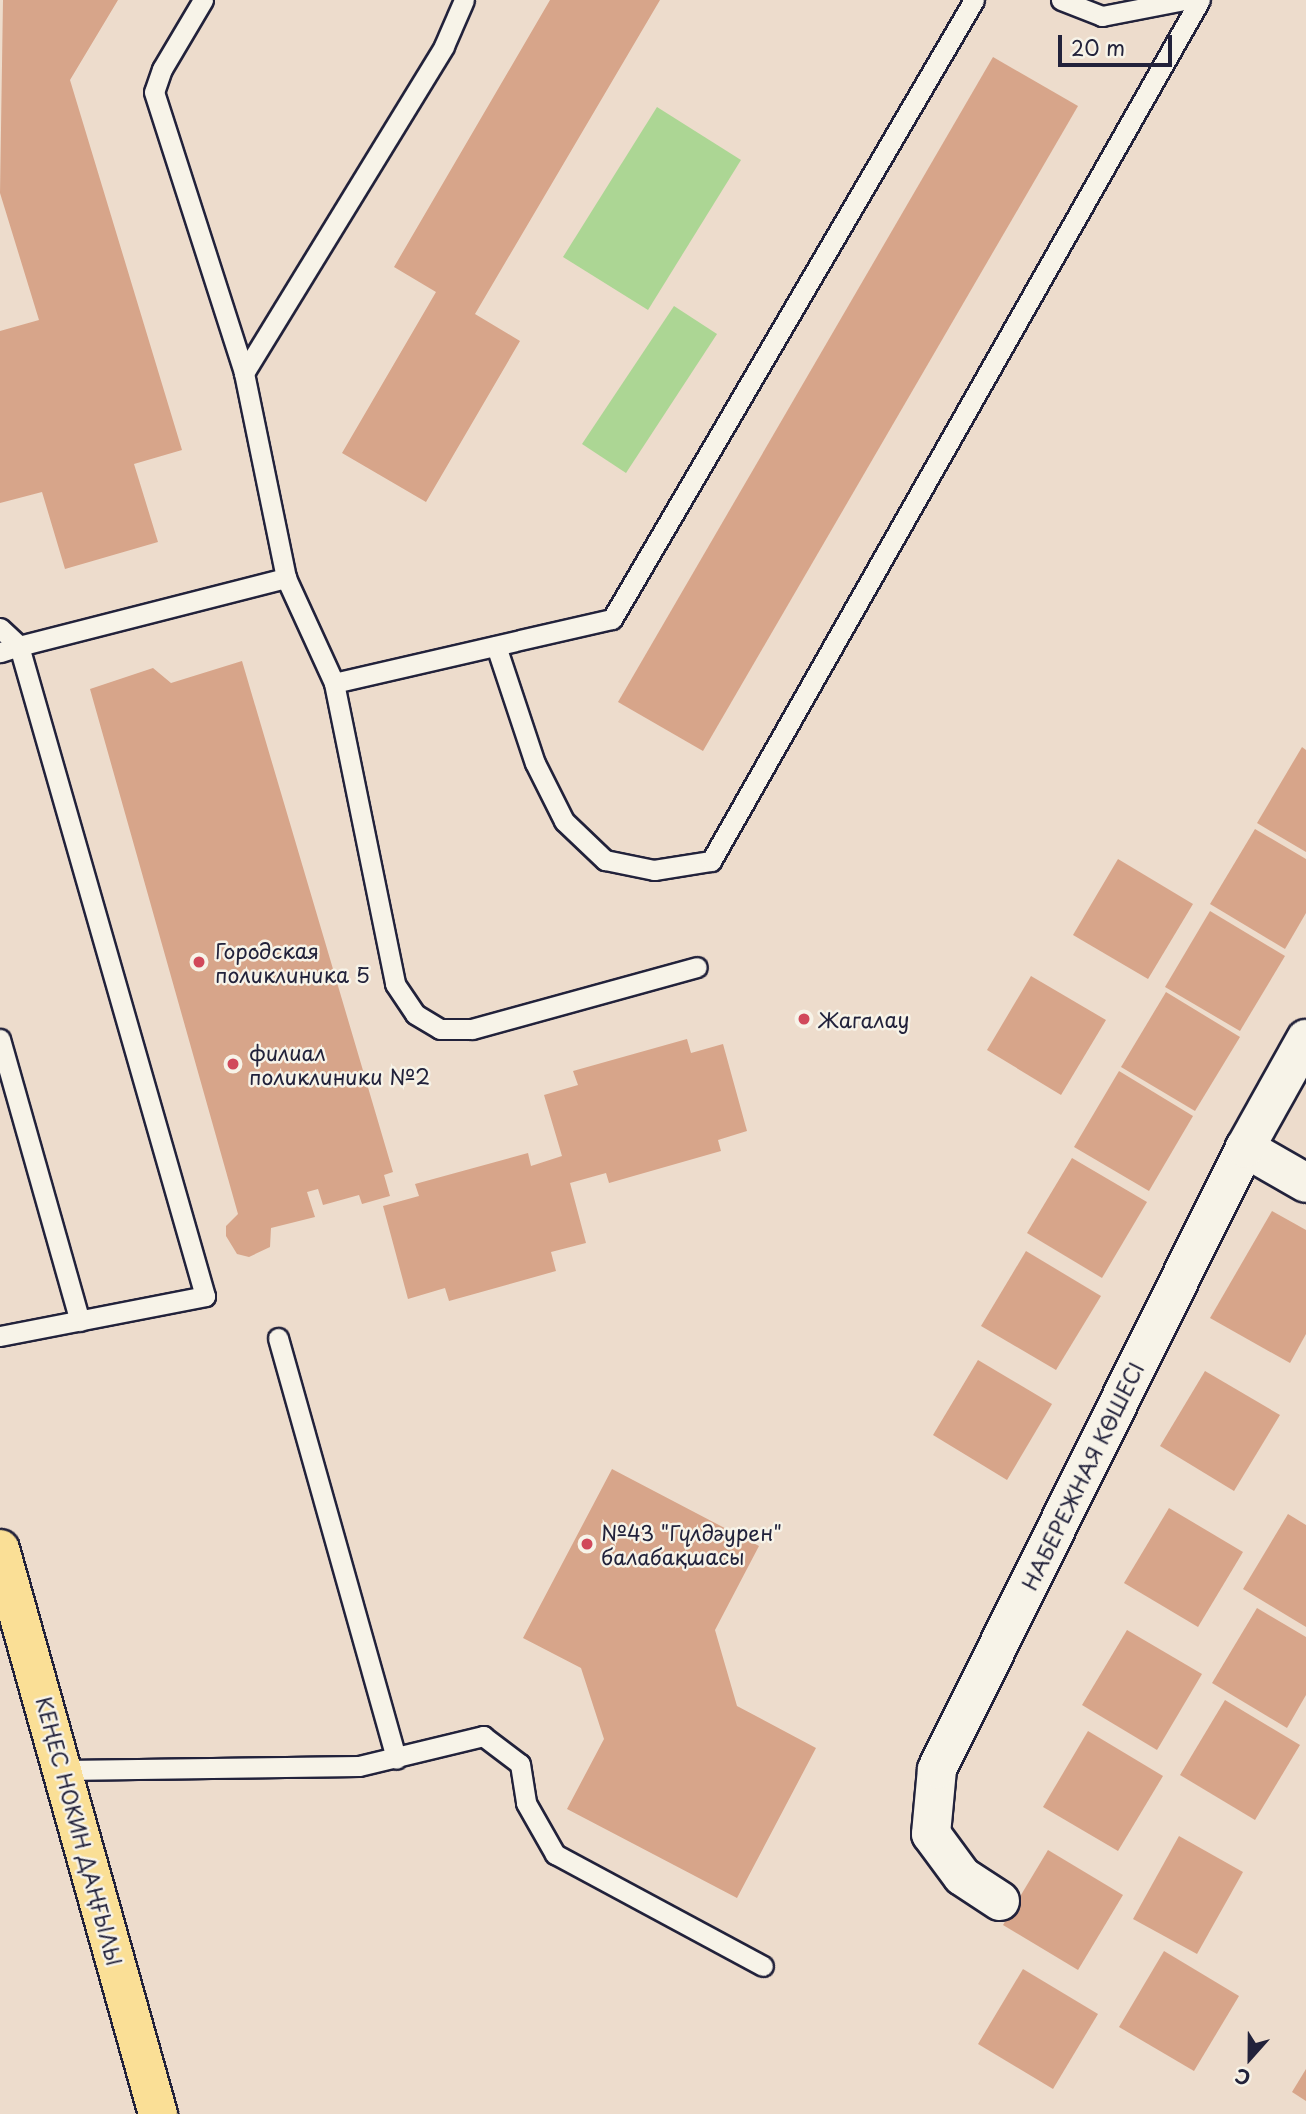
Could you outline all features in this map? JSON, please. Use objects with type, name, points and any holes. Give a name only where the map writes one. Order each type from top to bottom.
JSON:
[{"type":"highway","name":"КЕҢЕС НОКИН ДАҢҒЫЛЫ","points":[[0,1549],[64,1770],[158,2114]]},
{"type":"street","name":"НАБЕРЕЖНАЯ КӨШЕСІ","points":[[1000,1901],[962,1876],[931,1834],[937,1769],[1245,1148],[1306,1039]]},
{"type":"street","points":[[1245,1148],[1306,1183]]},
{"type":"lane","points":[[203,0],[162,69],[154,92],[244,373],[286,578],[334,683],[395,984],[415,1014],[440,1029],[472,1029],[697,967]]},
{"type":"lane","points":[[244,373],[443,46],[464,0]]},
{"type":"lane","points":[[334,683],[612,619],[974,0]]},
{"type":"lane","points":[[1061,0],[1102,16],[1184,0]]},
{"type":"lane","points":[[496,646],[535,763],[564,821],[605,860],[654,870],[711,861],[1200,0]]},
{"type":"lane","points":[[0,652],[286,578]]},
{"type":"lane","points":[[0,628],[19,646],[205,1296],[0,1336]]},
{"type":"lane","points":[[0,1039],[80,1321]]},
{"type":"lane","points":[[278,1338],[396,1759]]},
{"type":"lane","points":[[64,1770],[359,1766],[483,1736],[520,1765],[526,1803],[555,1854],[763,1966]]},
{"type":"green space","points":[[657,107],[741,160],[648,310],[563,257]]},
{"type":"green space","points":[[674,306],[717,334],[626,473],[582,444]]},
{"type":"building","points":[[3,0],[118,0],[70,80],[182,450],[134,464],[158,542],[65,569],[42,492],[0,503],[0,331],[39,320],[0,193]]},
{"type":"building","points":[[550,0],[660,0],[475,314],[520,341],[426,502],[342,453],[436,292],[394,267]]},
{"type":"building","points":[[993,57],[1078,106],[703,751],[618,702]]},
{"type":"building","points":[[242,661],[393,1172],[384,1175],[390,1196],[362,1204],[359,1195],[323,1205],[318,1189],[307,1192],[315,1217],[271,1228],[270,1247],[249,1257],[237,1254],[226,1236],[226,1226],[238,1214],[90,689],[153,668],[171,683]]},
{"type":"building","points":[[1302,747],[1306,750],[1306,852],[1257,823]]},
{"type":"building","points":[[1255,829],[1306,859],[1306,913],[1285,949],[1210,904]]},
{"type":"building","points":[[1118,859],[1193,904],[1148,979],[1073,935]]},
{"type":"building","points":[[1210,911],[1285,956],[1240,1031],[1165,987]]},
{"type":"building","points":[[1031,976],[1106,1020],[1061,1095],[987,1050]]},
{"type":"building","points":[[1166,992],[1240,1037],[1195,1111],[1121,1067]]},
{"type":"building","points":[[687,1039],[691,1053],[723,1044],[747,1131],[718,1140],[721,1151],[609,1183],[606,1173],[570,1183],[586,1243],[551,1252],[556,1271],[449,1301],[445,1288],[408,1299],[383,1206],[419,1196],[415,1184],[528,1153],[531,1166],[562,1156],[544,1095],[578,1085],[573,1071]]},
{"type":"building","points":[[1119,1071],[1193,1116],[1149,1191],[1074,1147]]},
{"type":"building","points":[[1072,1158],[1147,1202],[1102,1278],[1027,1233]]},
{"type":"building","points":[[1272,1211],[1306,1230],[1306,1334],[1290,1363],[1210,1318]]},
{"type":"building","points":[[1026,1251],[1101,1296],[1056,1370],[981,1326]]},
{"type":"building","points":[[978,1360],[1052,1404],[1007,1480],[933,1435]]},
{"type":"building","points":[[1205,1371],[1280,1415],[1234,1491],[1160,1446]]},
{"type":"building","points":[[612,1469],[759,1546],[715,1630],[737,1706],[816,1748],[737,1898],[567,1809],[604,1739],[581,1668],[523,1638]]},
{"type":"building","points":[[1169,1508],[1243,1552],[1198,1627],[1124,1583]]},
{"type":"building","points":[[1288,1514],[1306,1525],[1306,1627],[1243,1589]]},
{"type":"building","points":[[1257,1608],[1306,1637],[1306,1695],[1287,1728],[1212,1683]]},
{"type":"building","points":[[1127,1630],[1202,1674],[1157,1750],[1082,1705]]},
{"type":"building","points":[[1225,1700],[1300,1745],[1255,1820],[1180,1775]]},
{"type":"building","points":[[1088,1731],[1163,1776],[1118,1851],[1043,1807]]},
{"type":"building","points":[[1179,1836],[1243,1872],[1197,1954],[1133,1919]]},
{"type":"building","points":[[1048,1850],[1123,1895],[1078,1970],[1003,1925]]},
{"type":"building","points":[[1164,1951],[1239,1996],[1194,2071],[1119,2027]]},
{"type":"building","points":[[1023,1969],[1098,2014],[1053,2089],[978,2044]]},
{"type":"building","points":[[1306,2069],[1306,2101],[1292,2092]]},
{"type":"place","name":"Городская поликлиника 5","points":[[199,962]]},
{"type":"place","name":"Жагалау","points":[[804,1019]]},
{"type":"place","name":"филиал поликлиники №2","points":[[233,1064]]},
{"type":"place","name":"№43 \"Гүлдәурен\" балабақшасы","points":[[587,1544]]}]
